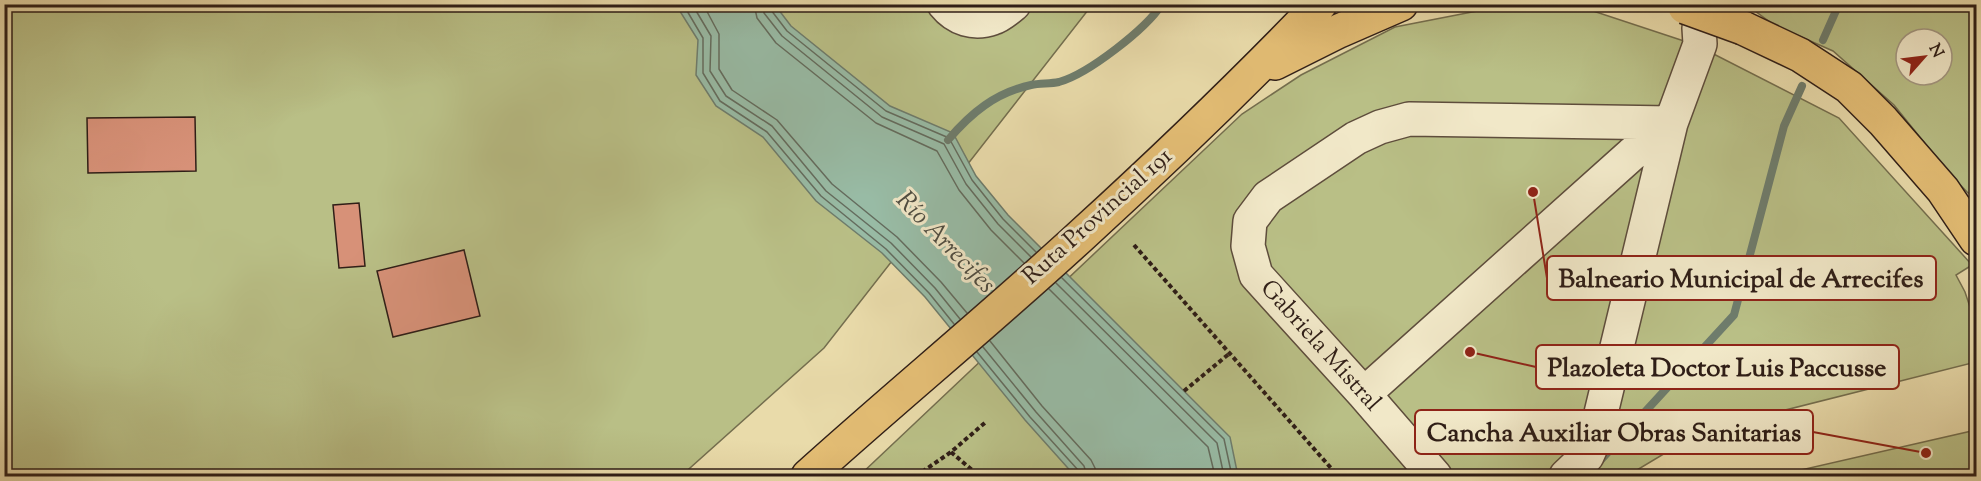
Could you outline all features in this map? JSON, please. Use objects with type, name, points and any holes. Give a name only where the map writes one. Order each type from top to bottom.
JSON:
[{"type":"main road","points":[[1252,75],[1320,4]]},
{"type":"main road","points":[[1690,5],[1733,16],[1800,55],[1848,87],[1883,122],[1943,190],[1977,239]]},
{"type":"main road","points":[[1252,75],[1395,6]]},
{"type":"main road","name":"Ruta Provincial 191","points":[[808,477],[1084,233],[1252,75]]},
{"type":"street","points":[[944,4],[952,15],[972,21],[994,18],[1014,4]]},
{"type":"street","points":[[1690,5],[1699,28],[1701,44]]},
{"type":"street","points":[[1566,477],[1587,456],[1595,438],[1671,123],[1701,44],[1733,16]]},
{"type":"street","name":"Gabriela Mistral","points":[[1435,477],[1364,394],[1256,275],[1248,246],[1250,222],[1268,197],[1356,138],[1380,126],[1409,119],[1671,123]]},
{"type":"street","points":[[1364,394],[1632,154],[1671,123]]},
{"type":"path","points":[[1134,245],[1338,477]]},
{"type":"path","points":[[1184,391],[1230,353]]},
{"type":"path","points":[[919,476],[987,422]]},
{"type":"path","points":[[951,452],[979,477]]},
{"type":"green space","points":[[4,5],[1092,5],[824,348],[681,476],[5,476]]},
{"type":"green space","points":[[1508,5],[1575,5],[1696,45],[1839,118],[1972,265],[1956,275],[1965,292],[1976,325],[1976,362],[1702,431],[1627,476],[859,476],[1242,114],[1301,75],[1395,27]]},
{"type":"green space","points":[[1747,5],[1976,5],[1976,193],[1968,193],[1894,105],[1833,51],[1774,25]]},
{"type":"green space","points":[[1976,430],[1976,476],[1775,476]]},
{"type":"water","name":"Río Arrecifes","points":[[676,5],[775,5],[791,26],[890,106],[953,133],[976,176],[1008,215],[1230,437],[1238,476],[1075,476],[1025,420],[925,297],[882,253],[816,201],[763,137],[716,106],[696,75],[698,40]]},
{"type":"building","points":[[195,117],[196,171],[88,173],[87,118]]},
{"type":"building","points":[[359,203],[365,266],[339,268],[333,205]]},
{"type":"building","points":[[464,250],[480,316],[393,337],[377,271]]},
{"type":"waterway","points":[[948,140],[975,113],[1006,93],[1031,85],[1059,82],[1085,70],[1130,38],[1162,4]]},
{"type":"waterway","points":[[1823,40],[1839,4]]},
{"type":"waterway","points":[[1598,463],[1734,315],[1784,126],[1802,86]]},
{"type":"place","name":"Balneario Municipal de Arrecifes","points":[[1533,192]]},
{"type":"place","name":"Plazoleta Doctor Luis Paccusse","points":[[1470,352]]},
{"type":"place","name":"Cancha Auxiliar Obras Sanitarias","points":[[1926,453]]}]
